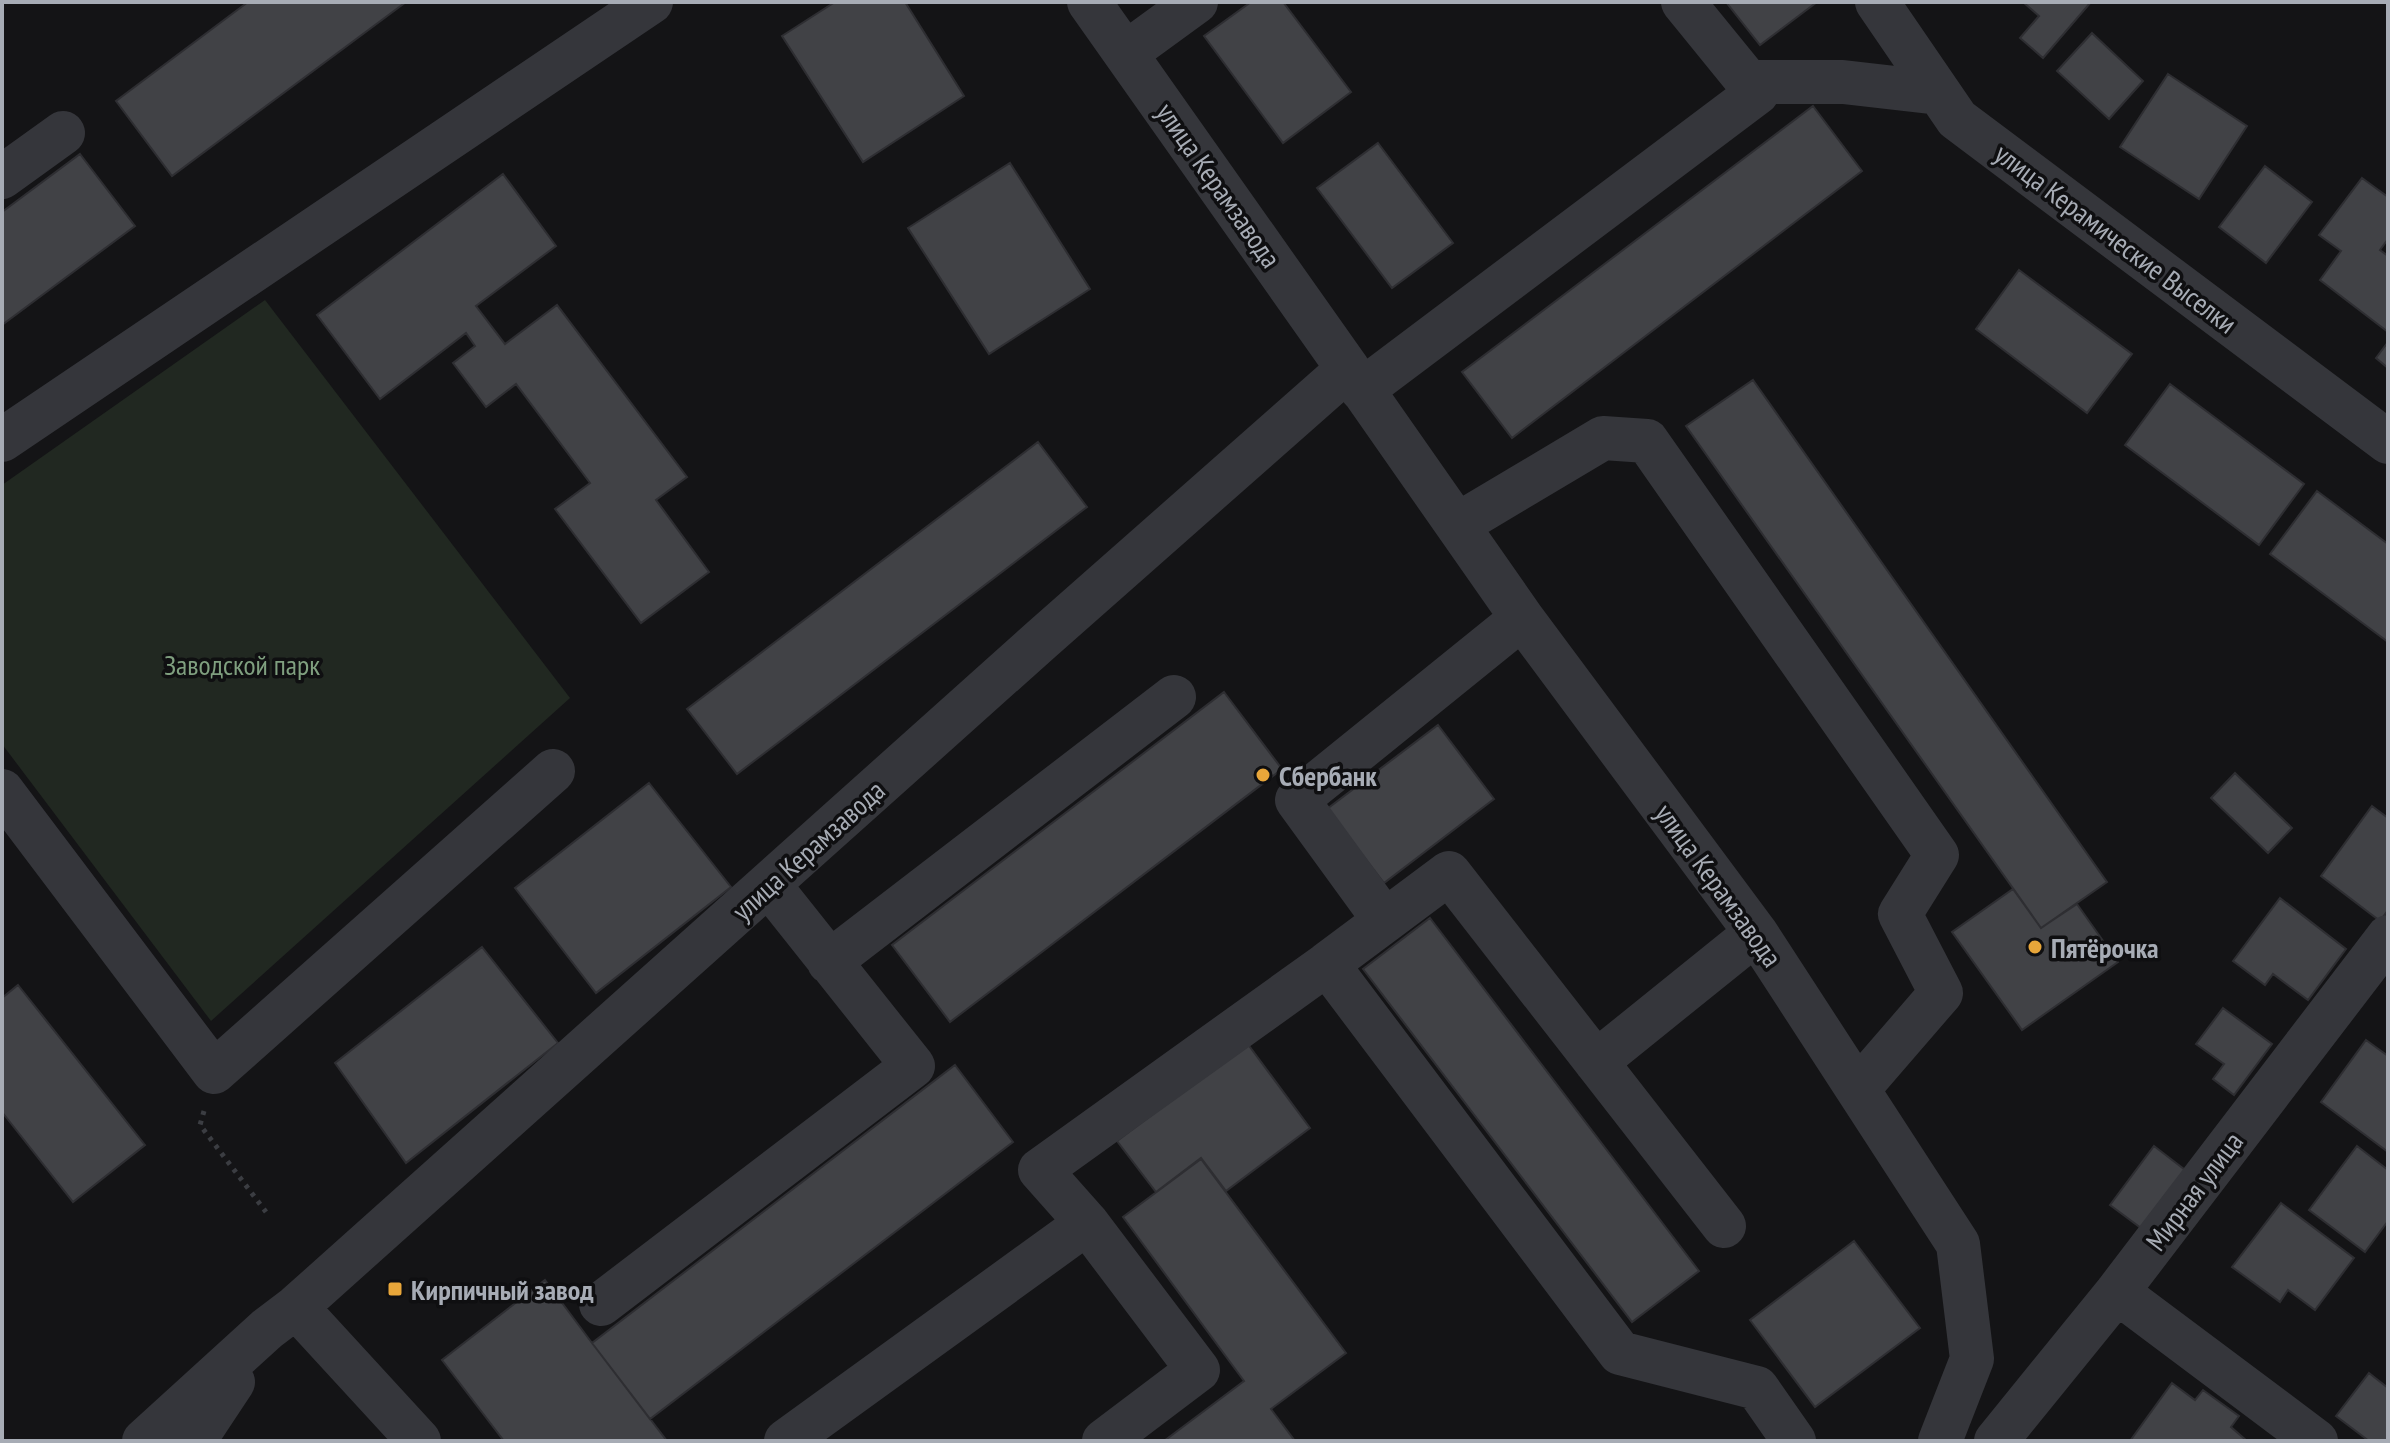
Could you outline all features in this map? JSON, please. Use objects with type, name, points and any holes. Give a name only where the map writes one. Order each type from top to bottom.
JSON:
[{"type":"street","points":[[2,440],[651,2]]},
{"type":"street","name":"улица Керамзавода","points":[[1089,2],[1522,618],[1756,933],[1958,1244],[1972,1359],[1940,1441]]},
{"type":"street","points":[[1126,53],[1196,2]]},
{"type":"street","points":[[1355,380],[1757,93],[1683,2]]},
{"type":"street","name":"улица Керамические Выселки","points":[[1877,2],[1957,119],[2388,442]]},
{"type":"street","points":[[1748,82],[1843,82],[1939,93]]},
{"type":"street","points":[[2,177],[63,133]]},
{"type":"street","name":"улица Керамзавода","points":[[281,1318],[1041,640],[1355,380]]},
{"type":"street","points":[[1457,525],[1603,438],[1647,441],[1937,855],[1900,914],[1941,993],[1858,1089]]},
{"type":"street","points":[[1385,921],[1297,800],[1522,618]]},
{"type":"street","points":[[829,962],[1174,697]]},
{"type":"street","points":[[2,791],[214,1072],[553,771]]},
{"type":"street","points":[[1104,1441],[1198,1370],[1087,1223],[1040,1170],[1449,873],[1724,1226]]},
{"type":"street","points":[[601,1304],[913,1066],[769,885]]},
{"type":"street","points":[[1596,1062],[1756,933]]},
{"type":"street","name":"Мирная улица","points":[[1996,1441],[2117,1292],[2388,937]]},
{"type":"street","points":[[1327,964],[1620,1353],[1757,1388],[1794,1441]]},
{"type":"street","points":[[786,1441],[1087,1223]]},
{"type":"street","points":[[2117,1292],[2316,1441]]},
{"type":"street","points":[[144,1441],[281,1318]]},
{"type":"street","points":[[194,1441],[281,1318]]},
{"type":"street","points":[[281,1318],[419,1441]]},
{"type":"path","points":[[214,1072],[200,1125],[266,1212]]},
{"type":"green space","name":"Заводской парк","points":[[265,300],[570,698],[211,1021],[2,744],[2,485]]},
{"type":"building","points":[[248,2],[406,2],[172,176],[116,101]]},
{"type":"building","points":[[835,2],[905,2],[964,96],[863,162],[782,36]]},
{"type":"building","points":[[1251,2],[1283,2],[1351,92],[1283,143],[1204,36]]},
{"type":"building","points":[[1726,2],[1817,2],[1760,45]]},
{"type":"building","points":[[2023,2],[2091,2],[2043,58],[2020,38],[2039,16]]},
{"type":"building","points":[[2092,33],[2143,81],[2109,119],[2057,71]]},
{"type":"building","points":[[2168,74],[2247,126],[2199,199],[2120,147]]},
{"type":"building","points":[[1813,106],[1862,171],[1512,438],[1462,372]]},
{"type":"building","points":[[1378,143],[1453,243],[1392,288],[1317,188]]},
{"type":"building","points":[[80,154],[135,226],[2,325],[2,212]]},
{"type":"building","points":[[1010,163],[1090,289],[989,354],[908,228]]},
{"type":"building","points":[[2265,166],[2312,202],[2266,263],[2219,227]]},
{"type":"building","points":[[503,174],[556,246],[476,306],[505,344],[557,305],[687,477],[656,500],[709,572],[641,623],[555,509],[590,483],[516,384],[486,407],[453,363],[475,346],[466,333],[380,399],[317,315]]},
{"type":"building","points":[[2362,178],[2388,197],[2388,239],[2380,250],[2388,256],[2388,332],[2320,280],[2341,251],[2319,235]]},
{"type":"building","points":[[2019,270],[2132,354],[2087,413],[1976,329]]},
{"type":"building","points":[[2388,342],[2388,368],[2376,358]]},
{"type":"building","points":[[1753,380],[2107,882],[2041,928],[1686,426]]},
{"type":"building","points":[[2170,384],[2304,484],[2259,545],[2125,445]]},
{"type":"building","points":[[1038,442],[1087,507],[737,774],[687,709]]},
{"type":"building","points":[[2317,491],[2388,544],[2388,642],[2270,554]]},
{"type":"building","points":[[1224,692],[1282,769],[950,1022],[892,945]]},
{"type":"building","points":[[1438,725],[1494,799],[1384,883],[1327,809]]},
{"type":"building","points":[[2235,773],[2292,828],[2268,853],[2211,798]]},
{"type":"building","points":[[649,783],[731,887],[596,993],[515,888]]},
{"type":"building","points":[[2372,806],[2388,818],[2388,910],[2380,921],[2321,876]]},
{"type":"building","name":"Пятёрочка","points":[[2013,889],[2041,928],[2077,904],[2118,962],[2022,1030],[1952,932]]},
{"type":"building","points":[[2280,898],[2346,949],[2308,1000],[2273,974],[2265,985],[2233,961]]},
{"type":"building","points":[[1430,918],[1699,1271],[1632,1322],[1363,969]]},
{"type":"building","points":[[482,947],[558,1043],[406,1163],[335,1063]]},
{"type":"building","points":[[18,985],[145,1145],[73,1202],[2,1112],[2,998]]},
{"type":"building","points":[[2223,1008],[2272,1044],[2234,1095],[2213,1079],[2224,1064],[2196,1044]]},
{"type":"building","points":[[2366,1040],[2388,1056],[2388,1152],[2321,1102]]},
{"type":"building","points":[[1247,1043],[1310,1128],[1226,1191],[1201,1158],[1156,1192],[1117,1141]]},
{"type":"building","points":[[955,1065],[1013,1142],[650,1419],[592,1343]]},
{"type":"building","points":[[2154,1146],[2189,1173],[2145,1231],[2110,1205]]},
{"type":"building","points":[[2357,1146],[2388,1170],[2388,1221],[2365,1252],[2309,1210]]},
{"type":"building","points":[[1201,1159],[1346,1353],[1271,1409],[1295,1441],[1164,1441],[1244,1381],[1123,1217]]},
{"type":"building","points":[[2281,1203],[2354,1258],[2315,1310],[2288,1290],[2280,1302],[2232,1267]]},
{"type":"building","points":[[1854,1241],[1920,1328],[1815,1407],[1750,1320]]},
{"type":"building","points":[[545,1280],[667,1441],[504,1441],[442,1360]]},
{"type":"building","points":[[2369,1373],[2388,1388],[2388,1441],[2369,1441],[2336,1416]]},
{"type":"building","points":[[2172,1383],[2195,1400],[2203,1390],[2239,1416],[2231,1427],[2247,1441],[2130,1441]]},
{"type":"place","name":"Сбербанк","points":[[1263,775]]},
{"type":"place","name":"Пятёрочка","points":[[2035,947]]},
{"type":"place","name":"Кирпичный завод","points":[[395,1289]]}]
